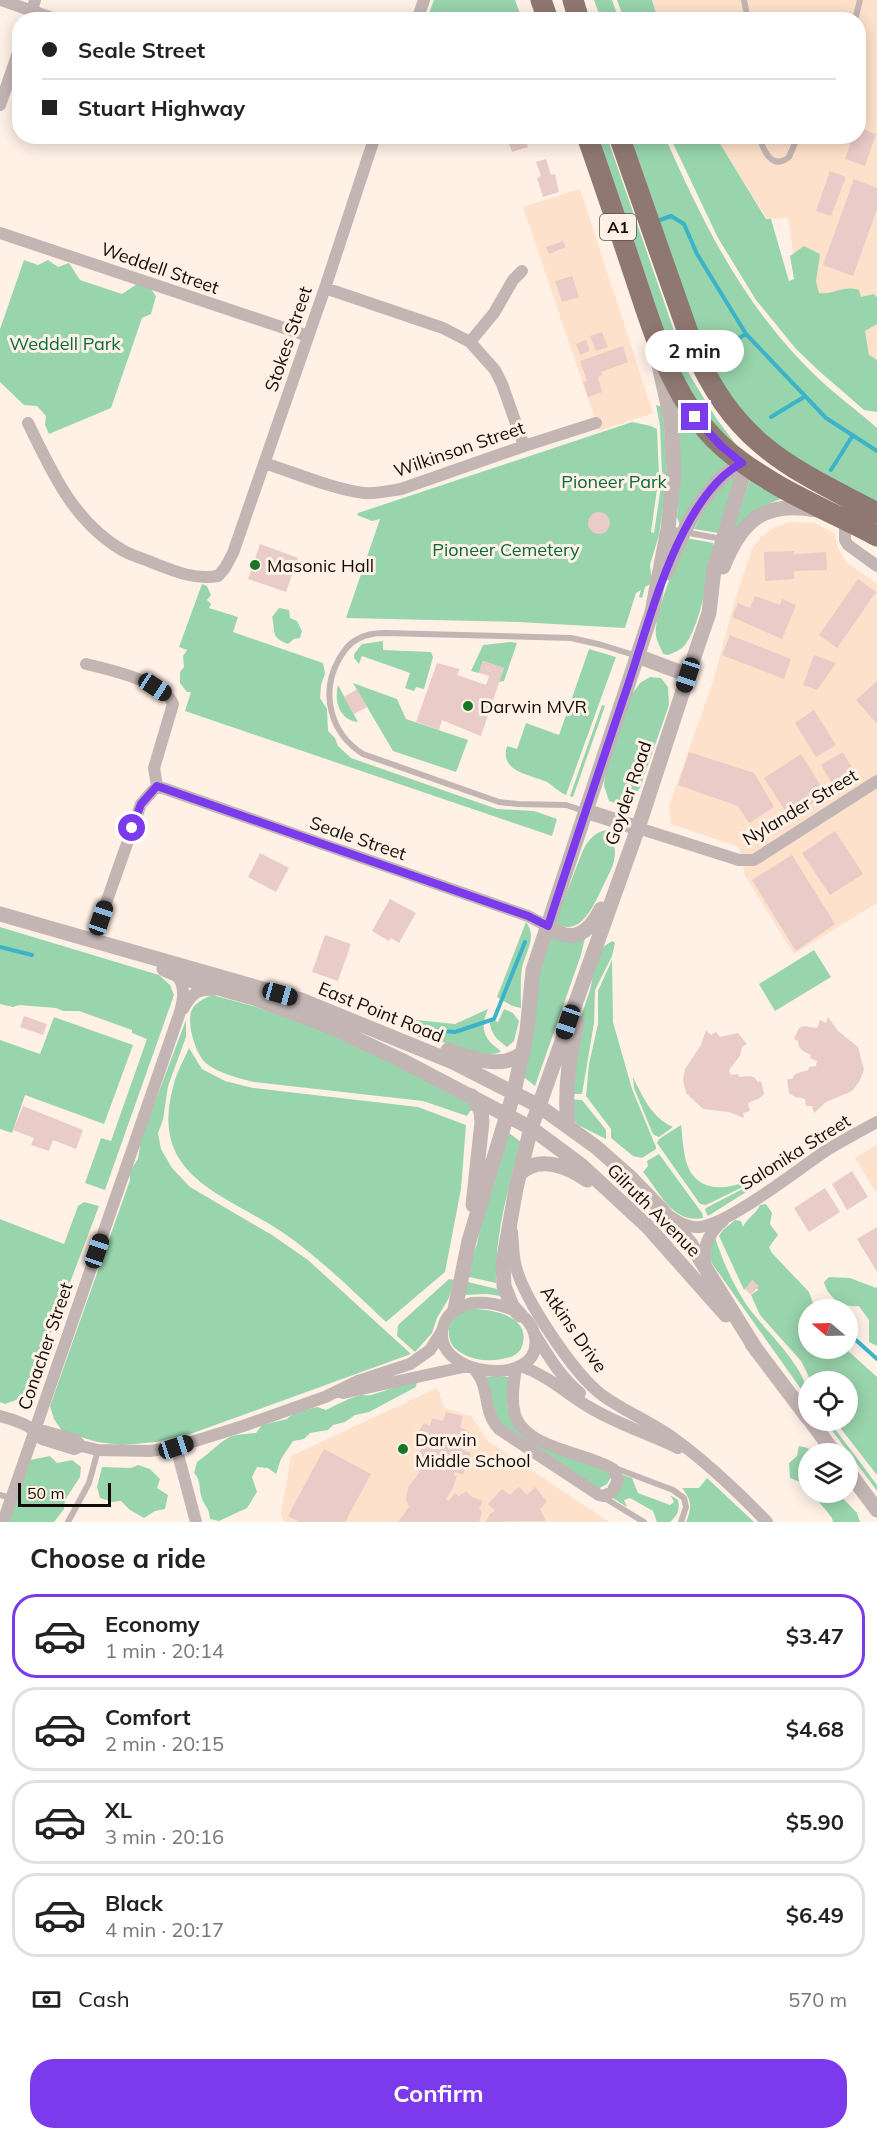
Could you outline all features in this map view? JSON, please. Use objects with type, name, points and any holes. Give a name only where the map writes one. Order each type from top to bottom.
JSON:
[{"type":"highway","name":"A1","points":[[590,144],[664,362],[684,399],[708,433],[745,463],[877,536]]},
{"type":"highway","name":"A1","points":[[622,144],[692,344],[700,364],[727,409],[748,434],[774,456],[790,467],[877,513]]},
{"type":"highway","points":[[727,409],[745,450],[745,463],[759,462],[775,466],[843,495]]},
{"type":"street","points":[[1,0],[32,10]]},
{"type":"street","points":[[0,105],[12,70]]},
{"type":"street","name":"Stokes Street","points":[[28,423],[56,480],[80,516],[100,536],[124,551],[193,577],[218,576],[233,553],[372,144]]},
{"type":"street","name":"Weddell Street","points":[[0,233],[308,336]]},
{"type":"street","points":[[470,342],[494,313],[513,280],[522,271]]},
{"type":"street","points":[[325,288],[443,328],[470,342],[495,370],[524,446]]},
{"type":"street","points":[[648,318],[673,435],[674,480],[668,529],[652,612]]},
{"type":"street","name":"Wilkinson Street","points":[[264,463],[345,489],[364,493],[383,492],[401,489],[596,423]]},
{"type":"street","points":[[469,1241],[514,1092],[523,1052],[533,970],[652,612],[684,532],[701,503],[732,469],[745,463]]},
{"type":"street","name":"Goyder Road","points":[[520,1315],[512,1306],[504,1286],[504,1253],[531,1128],[638,828],[709,613],[714,569],[745,463]]},
{"type":"street","points":[[709,613],[730,550],[741,531],[753,519],[772,510],[789,507],[816,510],[845,519],[848,545],[877,566]]},
{"type":"street","points":[[637,656],[688,675]]},
{"type":"street","points":[[86,664],[132,677],[155,687],[172,701],[172,708],[154,768],[157,786],[141,804],[93,940]]},
{"type":"street","name":"Nylander Street","points":[[638,828],[739,860],[754,860],[877,782]]},
{"type":"street","name":"Seale Street","points":[[157,786],[528,916],[548,926]]},
{"type":"street","points":[[586,811],[638,828]]},
{"type":"street","points":[[548,926],[568,936],[581,934],[591,926],[631,847]]},
{"type":"street","name":"East Point Road","points":[[0,914],[301,1000],[407,1042],[539,1106]]},
{"type":"street","name":"East Point Road","points":[[133,952],[174,973],[254,998],[329,1026],[508,1114]]},
{"type":"street","points":[[568,1126],[566,1103],[569,1065],[591,955]]},
{"type":"street","name":"Conacher Street","points":[[3,1522],[6,1496],[37,1432],[180,1012],[183,988],[181,980],[174,973]]},
{"type":"street","name":"Conacher Street","points":[[180,1012],[190,997],[200,990],[236,993]]},
{"type":"street","points":[[407,1042],[432,1046],[472,1059],[493,1062],[510,1060],[523,1052]]},
{"type":"street","points":[[0,1416],[37,1432],[42,1439],[74,1449],[81,1446],[98,1450],[150,1451],[176,1447],[243,1426],[325,1397],[358,1381],[410,1364],[430,1350],[446,1320],[455,1309],[469,1241],[482,1122],[481,1111],[472,1096]]},
{"type":"street","name":"Gilruth Avenue","points":[[539,1106],[613,1161],[662,1210],[690,1243],[757,1351]]},
{"type":"street","name":"Gilruth Avenue","points":[[508,1114],[531,1128],[581,1166],[667,1247],[757,1351],[798,1405]]},
{"type":"street","name":"Salonika Street","points":[[662,1210],[679,1222],[696,1227],[712,1224],[733,1213],[824,1152],[877,1122]]},
{"type":"street","points":[[520,1174],[526,1168],[536,1164],[560,1167],[581,1176],[631,1212]]},
{"type":"street","name":"Salonika Street","points":[[707,1269],[704,1253],[709,1236],[733,1213]]},
{"type":"street","name":"Atkins Drive","points":[[511,1216],[515,1263],[526,1295],[572,1363],[603,1395],[666,1433],[724,1479],[767,1522]]},
{"type":"street","points":[[442,1331],[443,1342],[449,1354],[454,1359],[470,1366],[496,1371],[518,1367],[531,1356],[535,1339],[532,1330],[520,1315],[501,1305],[480,1302],[455,1309]]},
{"type":"street","name":"Atkins Drive","points":[[532,1330],[558,1370],[578,1391],[596,1404],[687,1449]]},
{"type":"street","points":[[325,1397],[470,1366]]},
{"type":"street","points":[[470,1366],[480,1374],[489,1414],[499,1429],[599,1495],[603,1496],[612,1492],[618,1480],[616,1472],[606,1465],[534,1438],[524,1430],[514,1412],[518,1367]]},
{"type":"street","name":"Atkins Drive","points":[[518,1367],[552,1380],[576,1399],[597,1411],[686,1452],[705,1464]]},
{"type":"street","points":[[176,1447],[196,1522]]},
{"type":"street","points":[[858,1484],[877,1510]]},
{"type":"lane","points":[[762,144],[768,158],[782,161],[791,154],[795,144]]},
{"type":"lane","points":[[668,529],[723,539]]},
{"type":"lane","points":[[586,811],[566,805],[499,802],[363,754],[342,736],[334,723],[329,695],[332,676],[343,653],[352,643],[363,636],[386,633],[571,638],[637,656]]},
{"type":"lane","points":[[68,1522],[89,1483],[98,1450]]},
{"type":"lane","points":[[606,1465],[681,1494],[686,1507],[681,1522]]},
{"type":"lane","points":[[599,1495],[644,1522]]},
{"type":"shaded area","points":[[652,0],[877,0],[877,375],[799,294],[788,218],[767,219],[720,144],[866,144],[866,12],[656,12]]},
{"type":"shaded area","points":[[580,189],[653,413],[599,431],[523,207]]},
{"type":"shaded area","points":[[790,522],[815,523],[835,534],[837,546],[846,562],[877,584],[877,903],[794,954],[745,876],[739,847],[671,824],[669,806],[713,682],[735,600],[752,549],[761,537],[773,528]]},
{"type":"shaded area","points":[[877,1145],[877,1194],[855,1158]]},
{"type":"shaded area","name":"Darwin Middle School","points":[[437,1388],[445,1408],[471,1416],[489,1442],[609,1522],[284,1522],[281,1513],[291,1456]]},
{"type":"green space","points":[[434,0],[515,0],[519,12],[430,12]]},
{"type":"green space","points":[[594,0],[612,0],[616,12],[598,12]]},
{"type":"green space","points":[[617,0],[652,0],[656,12],[621,12]]},
{"type":"green space","points":[[598,144],[609,144],[689,374],[716,418],[737,446],[723,437],[679,377]]},
{"type":"green space","points":[[630,144],[668,144],[695,202],[728,264],[767,322],[815,375],[877,428],[877,504],[817,473],[754,429],[707,361]]},
{"type":"green space","points":[[673,144],[720,144],[766,219],[771,219],[789,281],[794,279],[790,256],[804,246],[820,254],[816,281],[819,293],[853,289],[859,290],[861,297],[874,294],[877,298],[877,324],[865,331],[869,355],[877,360],[877,412],[864,410],[796,349],[756,300],[718,238]]},
{"type":"green space","name":"Weddell Park","points":[[24,260],[38,265],[48,260],[58,267],[69,263],[80,280],[122,294],[137,284],[150,288],[156,296],[151,314],[142,318],[111,408],[49,434],[45,425],[46,416],[37,406],[24,405],[0,382],[0,329]]},
{"type":"green space","points":[[674,398],[729,464],[680,525],[677,518],[680,467]]},
{"type":"green space","points":[[656,405],[663,407],[667,475],[662,474],[660,426]]},
{"type":"green space","name":"Pioneer Cemetery","points":[[632,422],[657,429],[659,475],[651,532],[654,533],[662,479],[667,480],[659,535],[650,565],[652,583],[645,587],[642,598],[639,597],[641,590],[636,593],[625,628],[518,622],[346,618],[380,519],[372,521],[357,515],[358,513]]},
{"type":"green space","points":[[738,470],[718,533],[694,529],[710,499]]},
{"type":"green space","points":[[750,479],[781,499],[754,512],[732,533]]},
{"type":"green space","points":[[686,538],[713,543],[714,547],[695,627],[683,647],[668,655],[663,654],[658,643],[656,627],[666,587]]},
{"type":"green space","points":[[202,584],[207,586],[211,595],[207,600],[211,604],[209,608],[238,617],[233,632],[323,663],[325,674],[320,698],[327,709],[328,731],[335,738],[338,746],[351,758],[497,809],[534,811],[557,819],[552,836],[185,711],[191,692],[187,692],[180,683],[180,672],[184,667],[183,656],[187,650],[179,647]]},
{"type":"green space","points":[[279,608],[289,610],[290,618],[297,621],[302,631],[300,638],[288,644],[278,639],[275,634],[272,617]]},
{"type":"green space","points":[[383,641],[383,650],[431,652],[433,657],[424,689],[416,687],[414,691],[405,688],[410,673],[362,656],[359,664],[354,658],[354,654],[362,644]]},
{"type":"green space","points":[[517,643],[504,681],[499,682],[504,668],[483,661],[479,673],[471,671],[483,645]]},
{"type":"green space","points":[[589,649],[616,657],[566,795],[547,782],[512,767],[507,761],[507,746],[517,749],[526,723],[559,735]]},
{"type":"green space","points":[[650,677],[661,678],[668,687],[669,705],[640,788],[633,797],[621,805],[609,801],[604,786],[605,773],[632,694],[640,683]]},
{"type":"green space","points":[[353,683],[397,699],[406,719],[468,740],[456,772],[393,751]]},
{"type":"green space","points":[[338,685],[358,722],[346,718],[339,709]]},
{"type":"green space","points":[[602,705],[605,706],[573,797],[570,796]]},
{"type":"green space","points":[[606,830],[614,844],[615,856],[612,869],[592,907],[587,916],[573,926],[565,927],[555,923],[583,850],[592,837]]},
{"type":"green space","points":[[526,922],[531,939],[522,968],[521,1008],[512,1006],[497,997]]},
{"type":"green space","points":[[0,927],[159,975],[170,985],[174,995],[105,1190],[85,1183],[101,1138],[111,1141],[147,1039],[132,1033],[132,1030],[79,1011],[19,1005],[13,1007],[0,1004]]},
{"type":"green space","points":[[548,936],[585,938],[535,1086],[521,1075],[533,991]]},
{"type":"green space","points":[[612,941],[615,943],[612,956],[595,990],[594,1023],[582,1094],[568,1094],[577,1029],[590,990],[597,955],[600,949]]},
{"type":"green space","points":[[814,950],[831,977],[775,1011],[759,984]]},
{"type":"green space","points":[[612,960],[613,1022],[632,1089],[656,1147],[642,1158],[633,1156],[611,1138],[611,1129],[586,1096],[589,1064],[598,1024],[598,991]]},
{"type":"green space","points":[[212,995],[253,1006],[336,1034],[469,1098],[478,1109],[470,1111],[467,1116],[423,1101],[254,1082],[224,1073],[203,1060],[191,1032],[190,1018],[194,1006]]},
{"type":"green space","points":[[488,1009],[484,1022],[485,1034],[501,1052],[493,1054],[471,1052],[414,1035],[410,1033],[406,1019],[455,1024]]},
{"type":"green space","points":[[504,1009],[513,1013],[519,1021],[514,1041],[507,1047],[495,1036],[489,1019],[498,1022]]},
{"type":"green space","points":[[54,1017],[133,1045],[104,1124],[25,1095],[12,1133],[0,1129],[0,1040],[40,1054]]},
{"type":"green space","points":[[186,1020],[186,1037],[168,1086],[163,1120],[158,1133],[161,1149],[172,1168],[190,1187],[272,1235],[308,1260],[411,1354],[193,1433],[156,1442],[122,1445],[97,1442],[62,1431],[54,1419],[50,1406],[130,1180],[129,1172],[138,1159],[141,1139]]},
{"type":"green space","points":[[189,1048],[202,1069],[225,1081],[253,1088],[418,1107],[466,1125],[461,1189],[445,1272],[386,1322],[336,1275],[296,1242],[196,1179],[181,1162],[172,1142],[168,1117],[174,1082]]},
{"type":"green space","points":[[633,1077],[653,1112],[673,1127],[659,1137],[652,1132],[634,1088]]},
{"type":"green space","points":[[569,1099],[582,1100],[606,1130],[606,1139],[578,1125],[571,1118]]},
{"type":"green space","points":[[681,1125],[686,1160],[697,1180],[706,1185],[726,1187],[747,1181],[765,1171],[767,1175],[706,1205],[700,1204],[657,1143],[659,1139]]},
{"type":"green space","points":[[509,1133],[521,1142],[500,1229],[496,1283],[465,1276],[477,1244],[486,1196]]},
{"type":"green space","points":[[659,1154],[702,1213],[703,1218],[692,1219],[675,1211],[661,1197],[643,1172],[648,1166],[647,1161]]},
{"type":"green space","points":[[762,1182],[708,1216],[706,1208],[754,1183]]},
{"type":"green space","points":[[84,1202],[99,1206],[27,1396],[5,1404],[0,1402],[0,1219],[64,1244],[78,1206]]},
{"type":"green space","points":[[766,1204],[772,1213],[770,1224],[778,1235],[769,1247],[772,1253],[809,1292],[811,1299],[798,1299],[798,1358],[760,1315],[751,1295],[758,1290],[753,1280],[744,1290],[719,1236],[735,1220],[741,1221],[743,1227],[760,1205]]},
{"type":"green space","points":[[715,1237],[728,1272],[746,1304],[784,1349],[799,1371],[798,1385],[713,1265],[709,1257],[710,1241]]},
{"type":"green space","points":[[829,1277],[850,1278],[876,1288],[877,1286],[877,1346],[869,1342],[869,1320],[858,1306],[858,1299],[835,1299],[824,1282]]},
{"type":"green space","points":[[449,1279],[454,1280],[449,1298],[437,1318],[432,1333],[415,1352],[397,1336],[398,1325]]},
{"type":"green space","points":[[464,1281],[497,1289],[501,1296],[463,1295]]},
{"type":"green space","points":[[473,1309],[489,1310],[515,1320],[523,1333],[523,1344],[519,1352],[506,1358],[483,1360],[468,1357],[456,1349],[449,1336],[452,1320],[459,1313]]},
{"type":"green space","points":[[799,1359],[857,1359],[877,1377],[877,1475],[858,1451],[858,1443],[852,1443],[843,1431],[858,1431],[858,1371],[806,1371]]},
{"type":"green space","points":[[487,1377],[511,1377],[508,1403],[516,1428],[609,1471],[611,1477],[607,1484],[598,1489],[497,1422],[490,1400]]},
{"type":"green space","points":[[417,1381],[416,1387],[369,1412],[355,1415],[345,1422],[333,1425],[328,1430],[310,1433],[304,1439],[293,1441],[281,1459],[276,1474],[268,1468],[257,1467],[252,1477],[257,1492],[247,1508],[219,1521],[210,1519],[198,1479],[194,1473],[197,1462],[223,1441],[235,1435],[256,1433],[262,1425],[287,1419],[294,1413],[317,1407],[326,1410],[357,1396],[370,1395]]},
{"type":"green space","points":[[832,1431],[836,1431],[846,1443],[841,1443]]},
{"type":"green space","points":[[798,1451],[798,1481],[790,1478],[789,1463],[797,1456]]},
{"type":"green space","points":[[50,1456],[57,1463],[72,1460],[81,1467],[80,1477],[65,1500],[64,1509],[54,1522],[7,1522],[30,1460]]},
{"type":"green space","points":[[858,1460],[877,1485],[877,1491],[858,1465]]},
{"type":"green space","points":[[138,1465],[150,1469],[160,1479],[157,1488],[168,1495],[165,1509],[155,1511],[144,1518],[130,1510],[121,1501],[112,1502],[100,1498],[97,1487],[102,1467],[131,1468]]},
{"type":"green space","points":[[621,1474],[632,1478],[638,1493],[670,1505],[674,1502],[670,1495],[678,1500],[678,1512],[675,1517],[670,1522],[657,1522],[653,1511],[630,1498],[624,1500],[627,1507],[611,1497]]},
{"type":"green space","points":[[707,1478],[754,1522],[686,1522],[690,1504],[682,1488],[699,1488]]},
{"type":"green space","points":[[820,1503],[848,1503],[857,1513],[860,1522],[833,1522]]},
{"type":"building","points":[[866,130],[876,134],[865,166],[845,159],[850,144],[866,144]]},
{"type":"building","points":[[510,144],[527,144],[528,147],[512,152]]},
{"type":"building","points":[[546,159],[551,175],[555,174],[559,192],[543,197],[537,178],[541,176],[536,162]]},
{"type":"building","points":[[830,171],[846,177],[831,216],[816,211]]},
{"type":"building","points":[[854,179],[877,188],[877,209],[853,276],[823,265]]},
{"type":"building","points":[[563,241],[566,247],[549,254],[546,247]]},
{"type":"building","points":[[572,276],[579,297],[562,302],[555,281]]},
{"type":"building","points":[[602,332],[608,347],[596,351],[590,336]]},
{"type":"building","points":[[586,340],[590,351],[580,355],[576,344]]},
{"type":"building","points":[[623,346],[628,362],[601,372],[602,375],[598,377],[602,392],[588,397],[583,382],[587,381],[580,361]]},
{"type":"building","points":[[599,512],[607,515],[610,523],[607,531],[599,534],[591,531],[588,523],[591,515]]},
{"type":"building","points":[[260,544],[298,558],[286,592],[248,579]]},
{"type":"building","points":[[794,551],[794,554],[826,552],[827,570],[794,571],[794,579],[765,581],[764,552]]},
{"type":"building","points":[[858,579],[876,592],[837,648],[819,635]]},
{"type":"building","points":[[755,596],[780,605],[782,599],[796,605],[782,639],[732,617],[738,603],[750,608]]},
{"type":"building","points":[[730,635],[791,659],[784,679],[722,655]]},
{"type":"building","points":[[814,655],[836,663],[817,690],[803,685]]},
{"type":"building","points":[[483,661],[504,668],[481,736],[442,720],[439,730],[416,722],[437,663],[460,669],[457,675],[486,685],[489,676],[479,673]]},
{"type":"building","points":[[877,681],[877,724],[856,700]]},
{"type":"building","points":[[357,689],[367,707],[354,714],[344,697]]},
{"type":"building","points":[[814,710],[836,745],[816,757],[795,723]]},
{"type":"building","points":[[689,752],[754,773],[774,807],[749,823],[738,806],[678,785]]},
{"type":"building","points":[[843,752],[858,778],[837,792],[821,765]]},
{"type":"building","points":[[801,754],[826,794],[790,818],[764,778]]},
{"type":"building","points":[[835,831],[863,874],[830,895],[802,853]]},
{"type":"building","points":[[260,853],[289,868],[276,892],[248,877]]},
{"type":"building","points":[[792,855],[835,924],[796,951],[752,880]]},
{"type":"building","points":[[390,899],[416,913],[399,943],[391,938],[389,941],[372,931]]},
{"type":"building","points":[[325,935],[351,944],[338,981],[312,972]]},
{"type":"building","points":[[24,1016],[47,1024],[43,1035],[20,1027]]},
{"type":"building","points":[[828,1017],[838,1031],[858,1047],[864,1070],[852,1091],[826,1102],[814,1113],[812,1106],[806,1106],[805,1099],[789,1093],[787,1079],[792,1079],[795,1074],[816,1066],[817,1061],[810,1058],[811,1055],[803,1051],[798,1041],[794,1039],[799,1028],[804,1026],[817,1028],[820,1020],[826,1023]]},
{"type":"building","points":[[706,1030],[711,1035],[716,1032],[720,1037],[738,1033],[747,1044],[742,1047],[740,1056],[729,1070],[731,1075],[754,1077],[758,1082],[761,1081],[764,1094],[748,1103],[750,1111],[743,1113],[744,1118],[729,1112],[703,1109],[686,1093],[683,1080],[685,1069],[701,1045]]},
{"type":"building","points":[[23,1106],[83,1130],[76,1149],[53,1140],[49,1151],[31,1145],[34,1138],[13,1130]]},
{"type":"building","points":[[852,1171],[868,1197],[847,1210],[832,1184]]},
{"type":"building","points":[[825,1188],[840,1212],[809,1232],[794,1208]]},
{"type":"building","points":[[877,1227],[877,1272],[857,1239]]},
{"type":"building","points":[[752,1280],[759,1286],[751,1295],[745,1289]]},
{"type":"building","points":[[446,1412],[463,1416],[460,1427],[469,1432],[463,1450],[471,1453],[463,1475],[455,1472],[454,1475],[457,1476],[446,1499],[449,1501],[455,1493],[459,1496],[466,1491],[472,1497],[483,1501],[479,1509],[482,1512],[479,1522],[398,1522],[409,1507],[406,1499],[409,1486],[419,1473],[422,1462],[420,1452],[423,1444],[413,1441],[424,1423],[430,1426],[432,1419],[443,1421]]},
{"type":"building","points":[[324,1449],[371,1474],[345,1522],[300,1522],[288,1516]]},
{"type":"building","points":[[519,1487],[527,1495],[535,1487],[547,1502],[540,1509],[546,1521],[485,1522],[495,1511],[488,1504],[502,1489],[510,1495]]},
{"type":"waterway","points":[[660,220],[671,216],[684,224],[697,254],[746,334],[826,418],[877,451]]},
{"type":"waterway","points":[[712,353],[746,334]]},
{"type":"waterway","points":[[771,417],[804,397]]},
{"type":"waterway","points":[[831,470],[853,435]]},
{"type":"waterway","points":[[416,1029],[455,1032],[494,1019],[525,942]]},
{"type":"waterway","points":[[0,947],[32,955]]},
{"type":"waterway","points":[[858,1342],[877,1359]]},
{"type":"place","name":"Masonic Hall","points":[[255,565]]},
{"type":"place","name":"Darwin MVR","points":[[468,706]]},
{"type":"place","name":"Darwin Middle School","points":[[403,1449]]},
{"type":"route","points":[[132,828],[141,804],[157,786],[528,916],[548,926],[637,656],[674,554],[701,503],[732,469],[742,463],[721,446],[695,417]]},
{"type":"park label","name":"Pioneer Park","points":[[614,481]]}]
